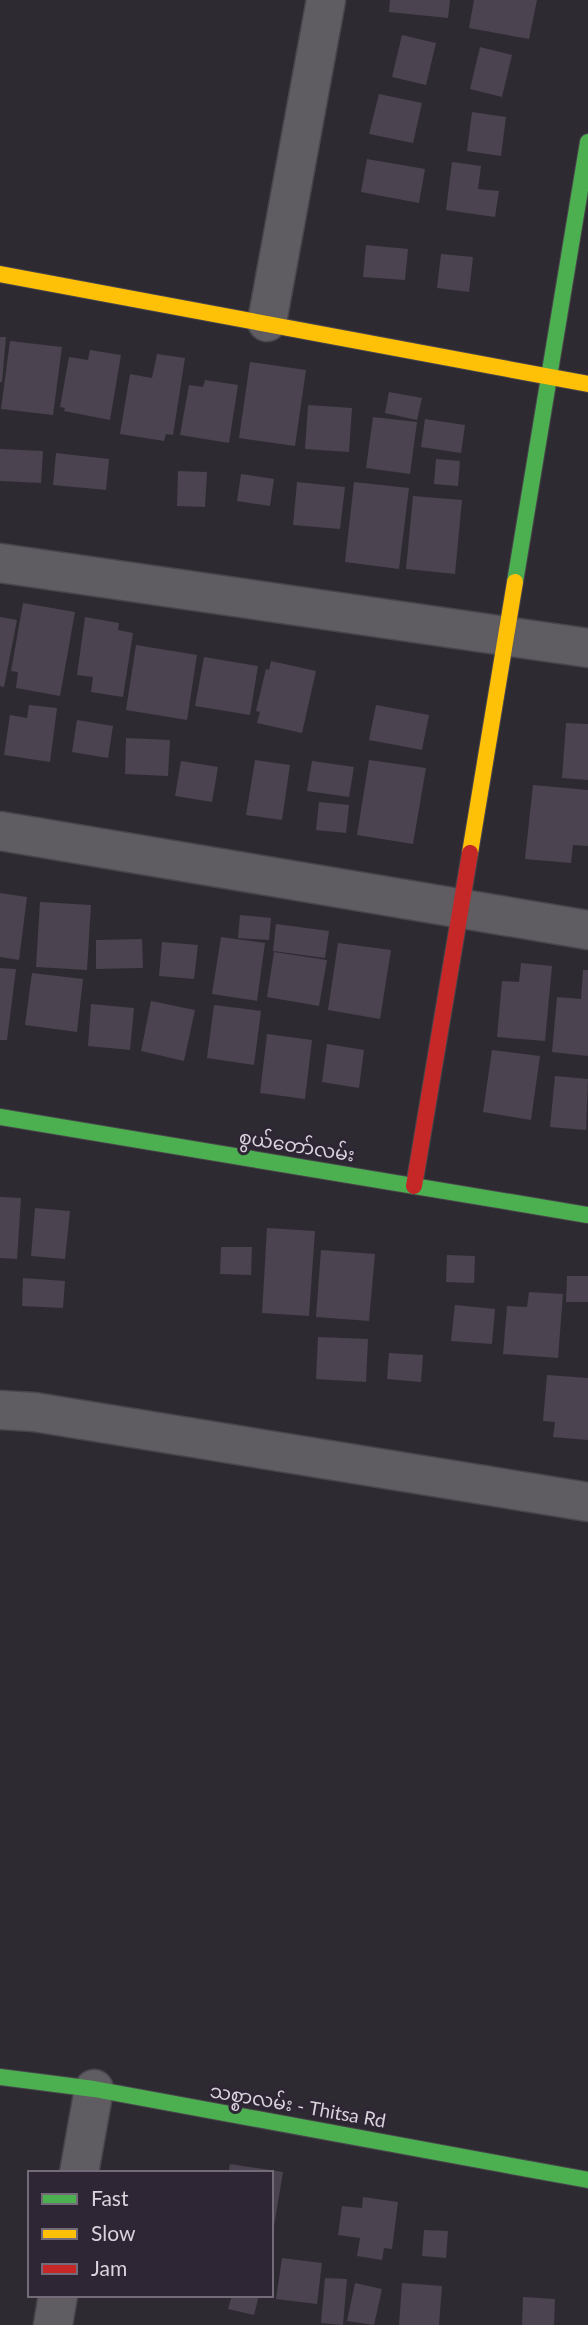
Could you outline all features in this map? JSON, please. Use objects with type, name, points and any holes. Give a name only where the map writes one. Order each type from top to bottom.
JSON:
[{"type":"street","points":[[267,322],[326,0]]},
{"type":"street","points":[[414,1186],[588,142]]},
{"type":"street","points":[[0,274],[588,384]]},
{"type":"street","points":[[0,563],[506,634],[588,648]]},
{"type":"street","points":[[0,831],[588,930]]},
{"type":"street","name":"စွယ်တော်လမ်း","points":[[0,1117],[588,1215]]},
{"type":"street","points":[[0,1410],[47,1414],[588,1502]]},
{"type":"street","name":"သစ္စာလမ်း - Thitsa Rd","points":[[0,2077],[94,2089],[588,2180]]},
{"type":"street","points":[[79,2171],[94,2089]]},
{"type":"street","points":[[53,2325],[58,2297]]},
{"type":"building","points":[[390,0],[450,0],[448,18],[389,12]]},
{"type":"building","points":[[474,0],[537,0],[529,39],[469,28]]},
{"type":"building","points":[[402,35],[436,43],[426,85],[392,77]]},
{"type":"building","points":[[480,47],[512,55],[502,97],[470,89]]},
{"type":"building","points":[[379,94],[422,103],[413,143],[369,134]]},
{"type":"building","points":[[472,112],[506,117],[501,156],[467,151]]},
{"type":"building","points":[[367,159],[425,169],[419,203],[361,192]]},
{"type":"building","points":[[452,162],[481,166],[478,189],[499,191],[495,217],[446,210]]},
{"type":"building","points":[[366,245],[408,249],[405,280],[363,277]]},
{"type":"building","points":[[441,254],[473,257],[469,292],[437,288]]},
{"type":"building","points":[[0,337],[6,337],[2,382],[0,382]]},
{"type":"building","points":[[10,341],[62,347],[53,415],[1,409]]},
{"type":"building","points":[[90,350],[121,355],[110,420],[64,411],[65,408],[60,407],[69,357],[88,360]]},
{"type":"building","points":[[157,354],[185,358],[173,435],[166,434],[164,441],[120,434],[130,374],[152,378]]},
{"type":"building","points":[[250,362],[306,370],[295,446],[239,438]]},
{"type":"building","points":[[205,380],[238,385],[229,443],[180,435],[189,385],[203,387]]},
{"type":"building","points":[[389,392],[422,398],[417,420],[385,413]]},
{"type":"building","points":[[308,405],[352,408],[349,452],[305,449]]},
{"type":"building","points":[[373,417],[417,422],[410,474],[366,468]]},
{"type":"building","points":[[425,419],[465,425],[461,453],[421,447]]},
{"type":"building","points":[[0,449],[43,451],[41,483],[0,481]]},
{"type":"building","points":[[56,453],[109,459],[106,490],[53,485]]},
{"type":"building","points":[[436,459],[460,461],[458,486],[434,484]]},
{"type":"building","points":[[178,471],[207,472],[205,507],[177,506]]},
{"type":"building","points":[[241,474],[274,479],[270,506],[237,501]]},
{"type":"building","points":[[297,482],[345,487],[340,529],[293,525]]},
{"type":"building","points":[[354,482],[409,488],[399,569],[345,562]]},
{"type":"building","points":[[413,496],[462,500],[455,574],[406,569]]},
{"type":"building","points":[[23,603],[75,612],[60,696],[16,688],[18,672],[11,671]]},
{"type":"building","points":[[0,617],[17,620],[4,687],[0,686]]},
{"type":"building","points":[[85,617],[119,623],[118,630],[133,633],[123,697],[91,692],[93,677],[77,675]]},
{"type":"building","points":[[136,645],[197,655],[187,720],[126,710]]},
{"type":"building","points":[[204,657],[258,666],[250,715],[195,706]]},
{"type":"building","points":[[271,661],[316,671],[302,733],[257,723],[260,712],[256,711],[266,669],[269,670]]},
{"type":"building","points":[[29,705],[57,708],[50,762],[4,755],[10,715],[27,718]]},
{"type":"building","points":[[376,705],[429,715],[422,750],[369,740]]},
{"type":"building","points":[[77,720],[113,726],[108,758],[72,752]]},
{"type":"building","points":[[566,723],[588,724],[588,780],[562,778]]},
{"type":"building","points":[[126,738],[170,740],[168,776],[125,774]]},
{"type":"building","points":[[255,760],[290,765],[282,820],[246,815]]},
{"type":"building","points":[[369,760],[426,768],[413,844],[357,835]]},
{"type":"building","points":[[181,761],[218,767],[212,802],[175,796]]},
{"type":"building","points":[[312,761],[354,767],[349,797],[307,791]]},
{"type":"building","points":[[533,785],[588,790],[588,846],[573,845],[571,863],[525,859]]},
{"type":"building","points":[[319,802],[349,805],[346,833],[316,830]]},
{"type":"building","points":[[0,893],[27,897],[19,960],[0,957]]},
{"type":"building","points":[[40,902],[91,905],[87,970],[36,967]]},
{"type":"building","points":[[240,915],[271,918],[269,940],[238,938]]},
{"type":"building","points":[[276,924],[329,931],[325,958],[273,951]]},
{"type":"building","points":[[221,937],[265,943],[257,1001],[212,994]]},
{"type":"building","points":[[142,939],[143,968],[96,969],[96,940]]},
{"type":"building","points":[[162,942],[198,945],[194,979],[159,976]]},
{"type":"building","points":[[338,943],[391,950],[380,1019],[328,1010]]},
{"type":"building","points":[[274,952],[327,960],[319,1006],[267,997]]},
{"type":"building","points":[[521,963],[552,966],[545,1041],[497,1037],[502,981],[519,982]]},
{"type":"building","points":[[0,968],[16,969],[7,1040],[0,1040]]},
{"type":"building","points":[[583,970],[588,970],[588,1056],[552,1052],[557,997],[581,999]]},
{"type":"building","points":[[32,973],[83,979],[77,1032],[25,1025]]},
{"type":"building","points":[[151,1001],[195,1010],[184,1061],[141,1051]]},
{"type":"building","points":[[91,1004],[134,1008],[130,1050],[88,1046]]},
{"type":"building","points":[[214,1005],[261,1011],[254,1065],[207,1058]]},
{"type":"building","points":[[267,1034],[312,1040],[305,1099],[260,1093]]},
{"type":"building","points":[[327,1044],[364,1050],[359,1088],[322,1082]]},
{"type":"building","points":[[492,1050],[540,1056],[531,1120],[483,1112]]},
{"type":"building","points":[[555,1076],[588,1079],[586,1130],[550,1127]]},
{"type":"building","points":[[0,1197],[21,1198],[17,1259],[0,1258]]},
{"type":"building","points":[[35,1208],[70,1211],[65,1259],[31,1256]]},
{"type":"building","points":[[267,1228],[315,1231],[309,1316],[262,1313]]},
{"type":"building","points":[[221,1247],[252,1247],[251,1275],[220,1274]]},
{"type":"building","points":[[321,1250],[375,1254],[369,1321],[316,1317]]},
{"type":"building","points":[[447,1255],[475,1256],[474,1283],[446,1282]]},
{"type":"building","points":[[567,1276],[588,1276],[588,1302],[566,1302]]},
{"type":"building","points":[[23,1278],[65,1281],[63,1308],[22,1306]]},
{"type":"building","points":[[529,1292],[563,1294],[558,1358],[503,1354],[507,1306],[527,1307]]},
{"type":"building","points":[[455,1305],[495,1309],[492,1344],[451,1341]]},
{"type":"building","points":[[318,1337],[368,1339],[366,1382],[316,1379]]},
{"type":"building","points":[[389,1353],[423,1355],[421,1382],[387,1379]]},
{"type":"building","points":[[547,1375],[588,1378],[588,1440],[553,1437],[555,1422],[543,1421]]},
{"type":"building","points":[[230,2164],[283,2172],[273,2232],[273,2171],[228,2171]]},
{"type":"building","points":[[363,2197],[398,2202],[392,2249],[384,2248],[382,2260],[357,2256],[360,2238],[338,2235],[342,2206],[362,2208]]},
{"type":"building","points":[[424,2230],[448,2231],[446,2258],[422,2256]]},
{"type":"building","points":[[282,2258],[322,2263],[317,2304],[276,2299]]},
{"type":"building","points":[[325,2278],[347,2279],[343,2325],[321,2323]]},
{"type":"building","points":[[355,2283],[382,2289],[374,2325],[347,2321]]},
{"type":"building","points":[[402,2283],[442,2286],[439,2325],[399,2325]]},
{"type":"building","points":[[231,2297],[258,2297],[254,2315],[228,2309]]},
{"type":"building","points":[[523,2297],[555,2299],[554,2325],[522,2325]]},
{"type":"traffic: fast","points":[[515,582],[588,142]]},
{"type":"traffic: fast","points":[[0,1117],[588,1215]]},
{"type":"traffic: fast","points":[[0,2077],[94,2089],[588,2180]]},
{"type":"traffic: slow","points":[[0,274],[588,384]]},
{"type":"traffic: slow","points":[[470,853],[515,582]]},
{"type":"traffic: jam","points":[[414,1186],[470,853]]}]
